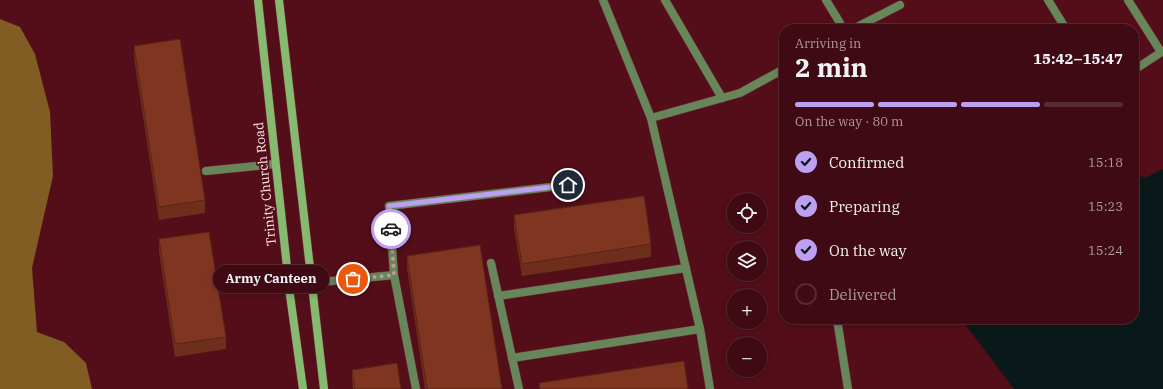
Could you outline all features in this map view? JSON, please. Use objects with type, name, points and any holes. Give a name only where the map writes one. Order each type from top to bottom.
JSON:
[{"type":"main road","name":"Trinity Church Road","points":[[258,0],[290,295],[303,389]]},
{"type":"main road","points":[[279,0],[324,389]]},
{"type":"lane","points":[[603,0],[651,118],[700,329],[710,389]]},
{"type":"lane","points":[[665,0],[722,98]]},
{"type":"lane","points":[[826,0],[840,24]]},
{"type":"lane","points":[[1048,0],[1063,24]]},
{"type":"lane","points":[[1128,0],[1162,52],[1139,67]]},
{"type":"lane","points":[[863,24],[900,5]]},
{"type":"lane","points":[[651,118],[740,92],[779,72]]},
{"type":"lane","points":[[206,171],[275,164]]},
{"type":"lane","points":[[416,389],[394,275],[389,206],[568,185]]},
{"type":"lane","points":[[491,263],[519,389]]},
{"type":"lane","points":[[498,296],[686,268]]},
{"type":"lane","points":[[311,283],[394,275]]},
{"type":"lane","points":[[838,324],[848,389]]},
{"type":"lane","points":[[512,358],[700,329]]},
{"type":"shaded area","points":[[0,19],[20,27],[35,54],[50,112],[53,176],[32,268],[37,332],[64,342],[86,363],[92,389],[0,389]]},
{"type":"shaded area","points":[[1163,169],[1163,389],[1014,389],[965,324],[1139,324],[1139,175],[1145,178]]},
{"type":"building","points":[[180,39],[205,200],[159,207],[134,46]]},
{"type":"building","points":[[644,196],[651,244],[522,264],[514,215]]},
{"type":"building","points":[[209,232],[226,337],[175,344],[159,239]]},
{"type":"building","points":[[480,245],[502,389],[427,389],[407,256]]},
{"type":"building","points":[[684,361],[688,389],[540,389],[539,383]]},
{"type":"building","points":[[397,363],[401,389],[355,389],[352,370]]},
{"type":"way so far","points":[[353,279],[394,275],[391,229]]},
{"type":"place","name":"Army Canteen","points":[[353,279]]},
{"type":"route","points":[[391,229],[389,206],[568,185]]}]
